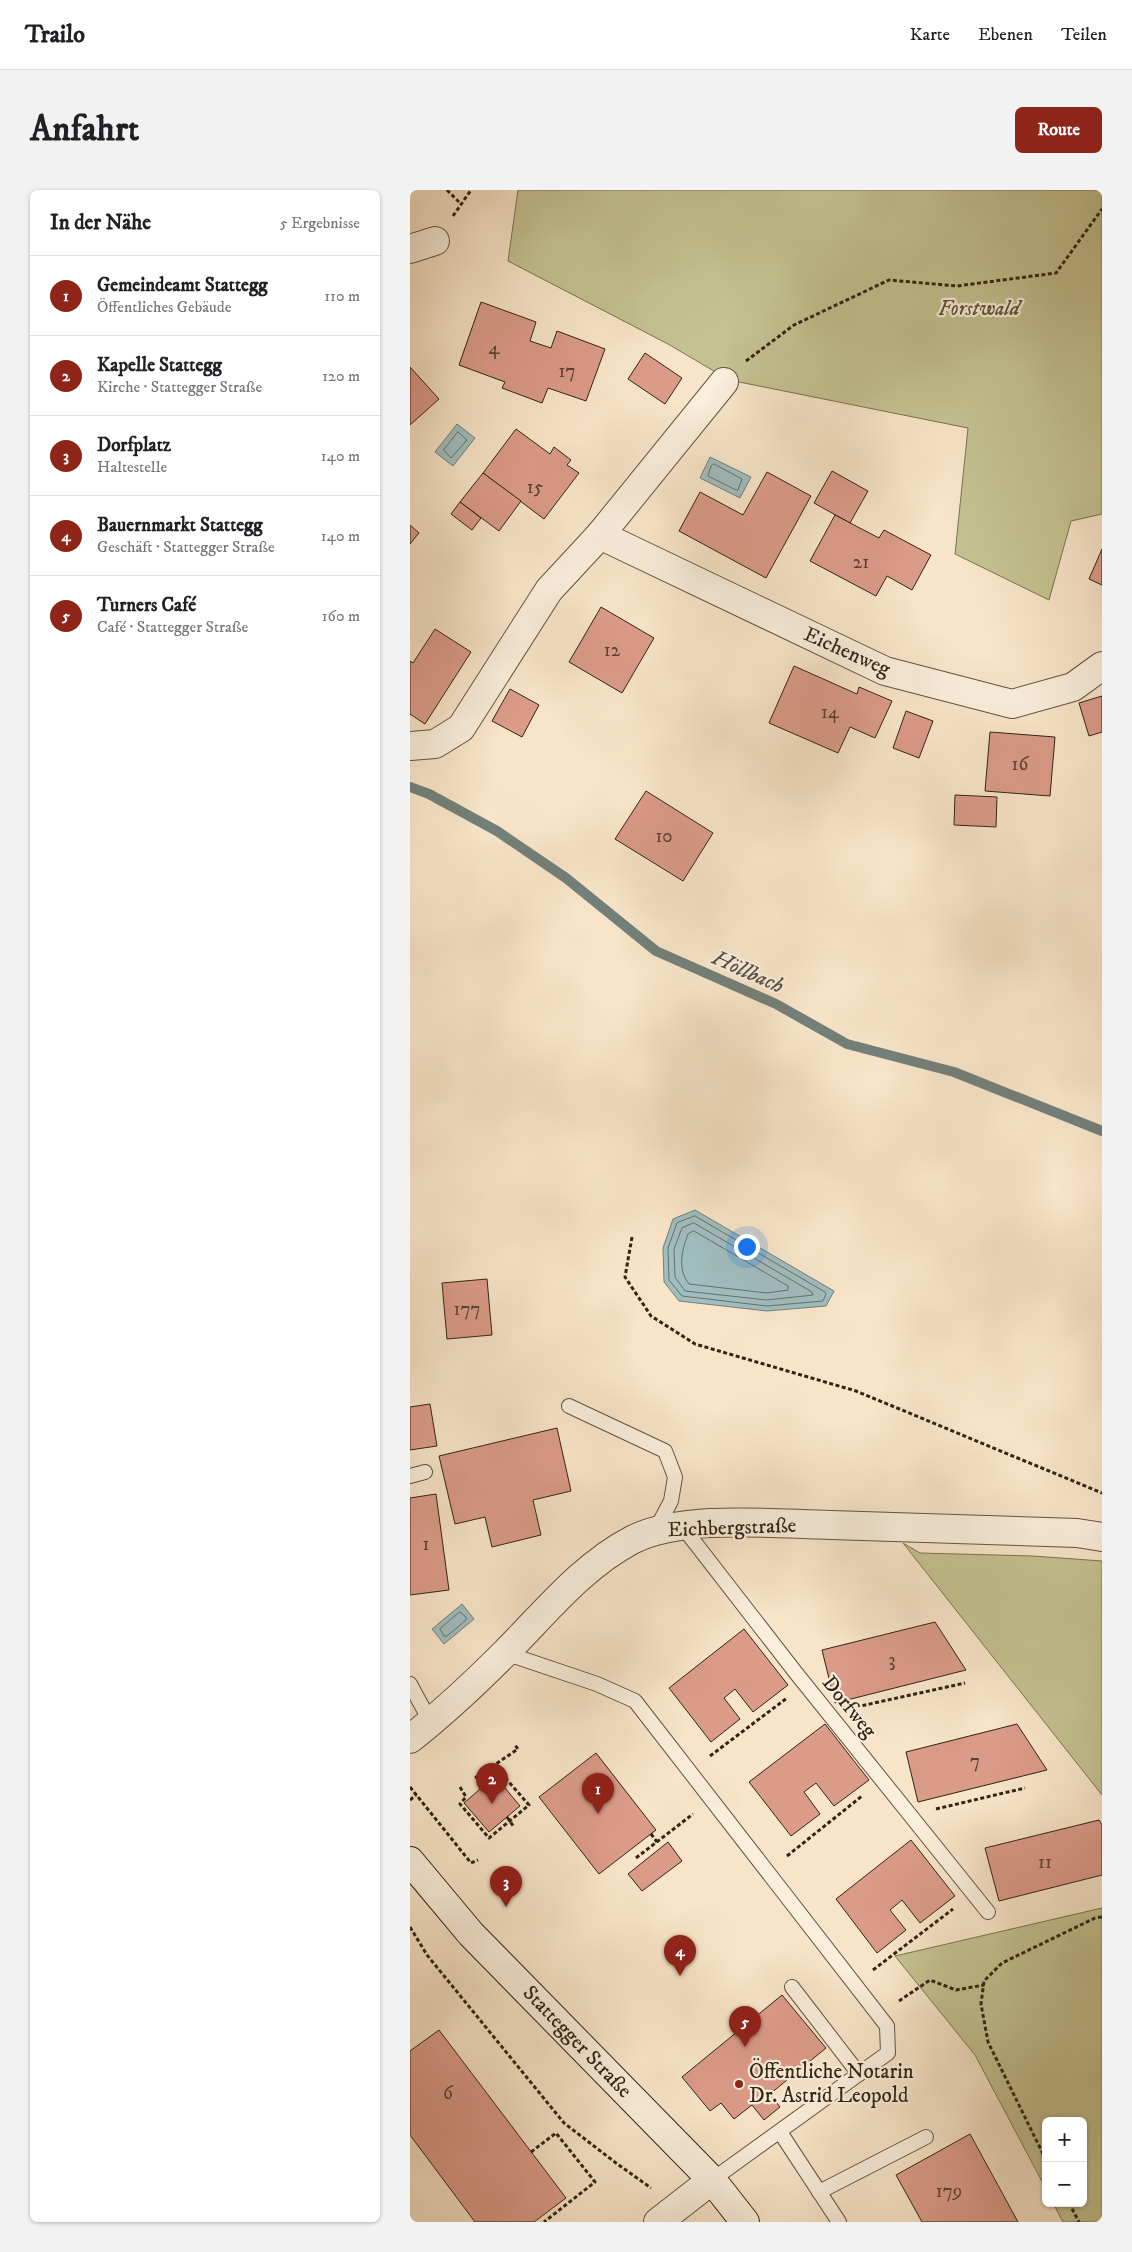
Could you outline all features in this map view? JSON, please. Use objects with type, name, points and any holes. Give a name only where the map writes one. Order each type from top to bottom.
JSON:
[{"type":"street","points":[[410,746],[434,744],[460,728],[549,590],[600,535],[724,382]]},
{"type":"street","name":"Eichenweg","points":[[600,535],[885,671],[1012,704],[1073,687],[1102,666]]},
{"type":"street","name":"Eichbergstraße","points":[[410,1739],[431,1722],[504,1653],[556,1599],[592,1567],[632,1541],[654,1531],[682,1526],[771,1524],[1077,1533],[1102,1537]]},
{"type":"street","name":"Stattegger Straße","points":[[410,1862],[471,1934],[712,2180],[745,2222]]},
{"type":"street","points":[[658,2222],[712,2180]]},
{"type":"lane","points":[[570,1406],[666,1452],[675,1477],[671,1501],[654,1531]]},
{"type":"lane","points":[[410,1476],[425,1472]]},
{"type":"lane","name":"Dorfweg","points":[[682,1526],[805,1684],[988,1912]]},
{"type":"lane","points":[[504,1653],[597,1684],[635,1701],[887,2026],[888,2053],[712,2180]]},
{"type":"lane","points":[[410,1684],[431,1722]]},
{"type":"lane","points":[[792,1987],[859,2074]]},
{"type":"lane","points":[[780,2132],[839,2222]]},
{"type":"lane","points":[[819,2192],[926,2137]]},
{"type":"path","points":[[446,190],[461,204]]},
{"type":"path","points":[[724,382],[746,362],[794,325],[889,280],[957,286],[1056,272],[1102,209]]},
{"type":"path","points":[[632,1237],[625,1277],[651,1316],[695,1344],[856,1391],[1102,1493]]},
{"type":"path","points":[[828,1713],[965,1683]]},
{"type":"path","points":[[726,1744],[805,1684]]},
{"type":"path","points":[[475,1778],[518,1749],[514,1744]]},
{"type":"path","points":[[460,1787],[466,1797],[460,1804],[489,1838],[508,1819],[529,1805],[494,1765]]},
{"type":"path","points":[[804,1842],[883,1780]]},
{"type":"path","points":[[410,1788],[471,1863],[478,1860]]},
{"type":"path","points":[[911,1815],[1025,1788]]},
{"type":"path","points":[[410,1800],[416,1795]]},
{"type":"path","points":[[636,1858],[711,1799]]},
{"type":"path","points":[[508,1819],[514,1827]]},
{"type":"path","points":[[651,1834],[657,1842]]},
{"type":"path","points":[[893,1953],[974,1894]]},
{"type":"path","points":[[1042,2152],[988,2042],[981,2004],[984,1981],[1002,1963],[1095,1918],[1102,1917]]},
{"type":"path","points":[[410,1927],[427,1955],[564,2123],[647,2186],[682,2204]]},
{"type":"path","points":[[878,2015],[930,1980],[956,1990],[984,1985]]},
{"type":"path","points":[[531,2152],[556,2133],[595,2182],[544,2222]]},
{"type":"path","points":[[1071,2207],[1079,2222]]},
{"type":"green space","name":"Forstwald","points":[[518,190],[1102,190],[1102,514],[1071,521],[1049,600],[955,554],[968,428],[729,380],[668,344],[508,261]]},
{"type":"green space","points":[[903,1543],[920,1553],[1033,1556],[1102,1561],[1102,1795]]},
{"type":"green space","points":[[1102,1908],[1102,2222],[1063,2222],[1055,2207],[1087,2207],[1087,2117],[1042,2117],[1042,2181],[975,2055],[895,1956]]},
{"type":"water","points":[[457,424],[475,438],[453,466],[435,452]]},
{"type":"water","points":[[710,457],[751,477],[740,498],[700,478]]},
{"type":"water","points":[[695,1210],[834,1291],[826,1306],[767,1311],[679,1301],[664,1282],[663,1248],[673,1219]]},
{"type":"water","points":[[462,1604],[474,1619],[444,1644],[432,1629]]},
{"type":"building","points":[[481,302],[536,322],[530,341],[551,348],[557,331],[605,349],[586,401],[548,388],[542,403],[502,388],[505,382],[459,365]]},
{"type":"building","points":[[645,353],[682,378],[665,404],[628,379]]},
{"type":"building","points":[[410,367],[439,399],[410,425]]},
{"type":"building","points":[[516,429],[550,454],[554,447],[571,460],[567,465],[579,473],[544,519],[483,473]]},
{"type":"building","points":[[832,471],[868,491],[850,523],[814,503]]},
{"type":"building","points":[[767,472],[811,496],[766,578],[679,531],[700,492],[743,515]]},
{"type":"building","points":[[483,473],[521,501],[499,531],[460,502]]},
{"type":"building","points":[[460,502],[481,518],[472,530],[451,514]]},
{"type":"building","points":[[835,515],[879,538],[884,530],[931,555],[912,590],[887,576],[876,596],[810,561]]},
{"type":"building","points":[[410,525],[419,533],[410,544]]},
{"type":"building","points":[[1102,549],[1102,585],[1089,579]]},
{"type":"building","points":[[601,607],[654,638],[622,693],[569,662]]},
{"type":"building","points":[[435,629],[471,652],[425,724],[410,714],[410,661],[413,663]]},
{"type":"building","points":[[794,666],[857,694],[859,687],[892,701],[875,738],[850,727],[838,753],[769,723]]},
{"type":"building","points":[[510,689],[539,705],[522,737],[492,721]]},
{"type":"building","points":[[1102,696],[1102,732],[1089,736],[1079,703]]},
{"type":"building","points":[[906,711],[933,721],[919,758],[893,748]]},
{"type":"building","points":[[990,732],[1055,737],[1050,796],[985,791]]},
{"type":"building","points":[[646,791],[713,833],[683,881],[615,839]]},
{"type":"building","points":[[955,795],[997,797],[996,827],[954,825]]},
{"type":"building","points":[[487,1279],[492,1335],[447,1339],[442,1283]]},
{"type":"building","points":[[430,1404],[437,1446],[410,1450],[410,1407]]},
{"type":"building","points":[[557,1428],[571,1491],[533,1500],[541,1535],[492,1547],[485,1517],[455,1524],[439,1456]]},
{"type":"building","points":[[436,1494],[449,1590],[410,1595],[410,1498]]},
{"type":"building","points":[[935,1622],[966,1670],[835,1703],[822,1650]]},
{"type":"building","points":[[744,1629],[788,1685],[753,1712],[735,1689],[724,1698],[740,1719],[711,1742],[669,1688]]},
{"type":"building","points":[[825,1724],[869,1780],[834,1806],[816,1783],[804,1792],[820,1814],[791,1836],[749,1782]]},
{"type":"building","points":[[1017,1724],[1047,1770],[918,1802],[906,1752]]},
{"type":"building","points":[[596,1753],[656,1830],[599,1874],[539,1797]]},
{"type":"building","points":[[495,1776],[520,1806],[489,1832],[464,1803]]},
{"type":"building","points":[[1099,1820],[1102,1825],[1102,1875],[999,1901],[985,1848]]},
{"type":"building","points":[[911,1840],[955,1896],[920,1923],[902,1900],[890,1910],[906,1930],[877,1953],[836,1899]]},
{"type":"building","points":[[668,1842],[682,1861],[642,1891],[628,1874]]},
{"type":"building","points":[[782,1995],[826,2048],[770,2094],[780,2107],[764,2120],[752,2105],[734,2119],[721,2103],[710,2111],[682,2077]]},
{"type":"building","points":[[439,2030],[566,2198],[534,2222],[475,2222],[410,2135],[410,2051]]},
{"type":"building","points":[[970,2134],[1018,2222],[922,2222],[896,2175]]},
{"type":"waterway","name":"Höllbach","points":[[410,787],[429,794],[497,831],[566,878],[656,951],[776,1004],[847,1044],[954,1072],[1102,1131]]},
{"type":"place","name":"Kapelle Stattegg","points":[[492,1804]]},
{"type":"place","name":"Gemeindeamt Stattegg","points":[[598,1814]]},
{"type":"place","name":"Dorfplatz","points":[[506,1907]]},
{"type":"place","name":"Bauernmarkt Stattegg","points":[[680,1976]]},
{"type":"place","name":"Turners Café","points":[[745,2047]]},
{"type":"place","name":"Öffentliche Notarin Dr. Astrid Leopold","points":[[739,2084]]}]
